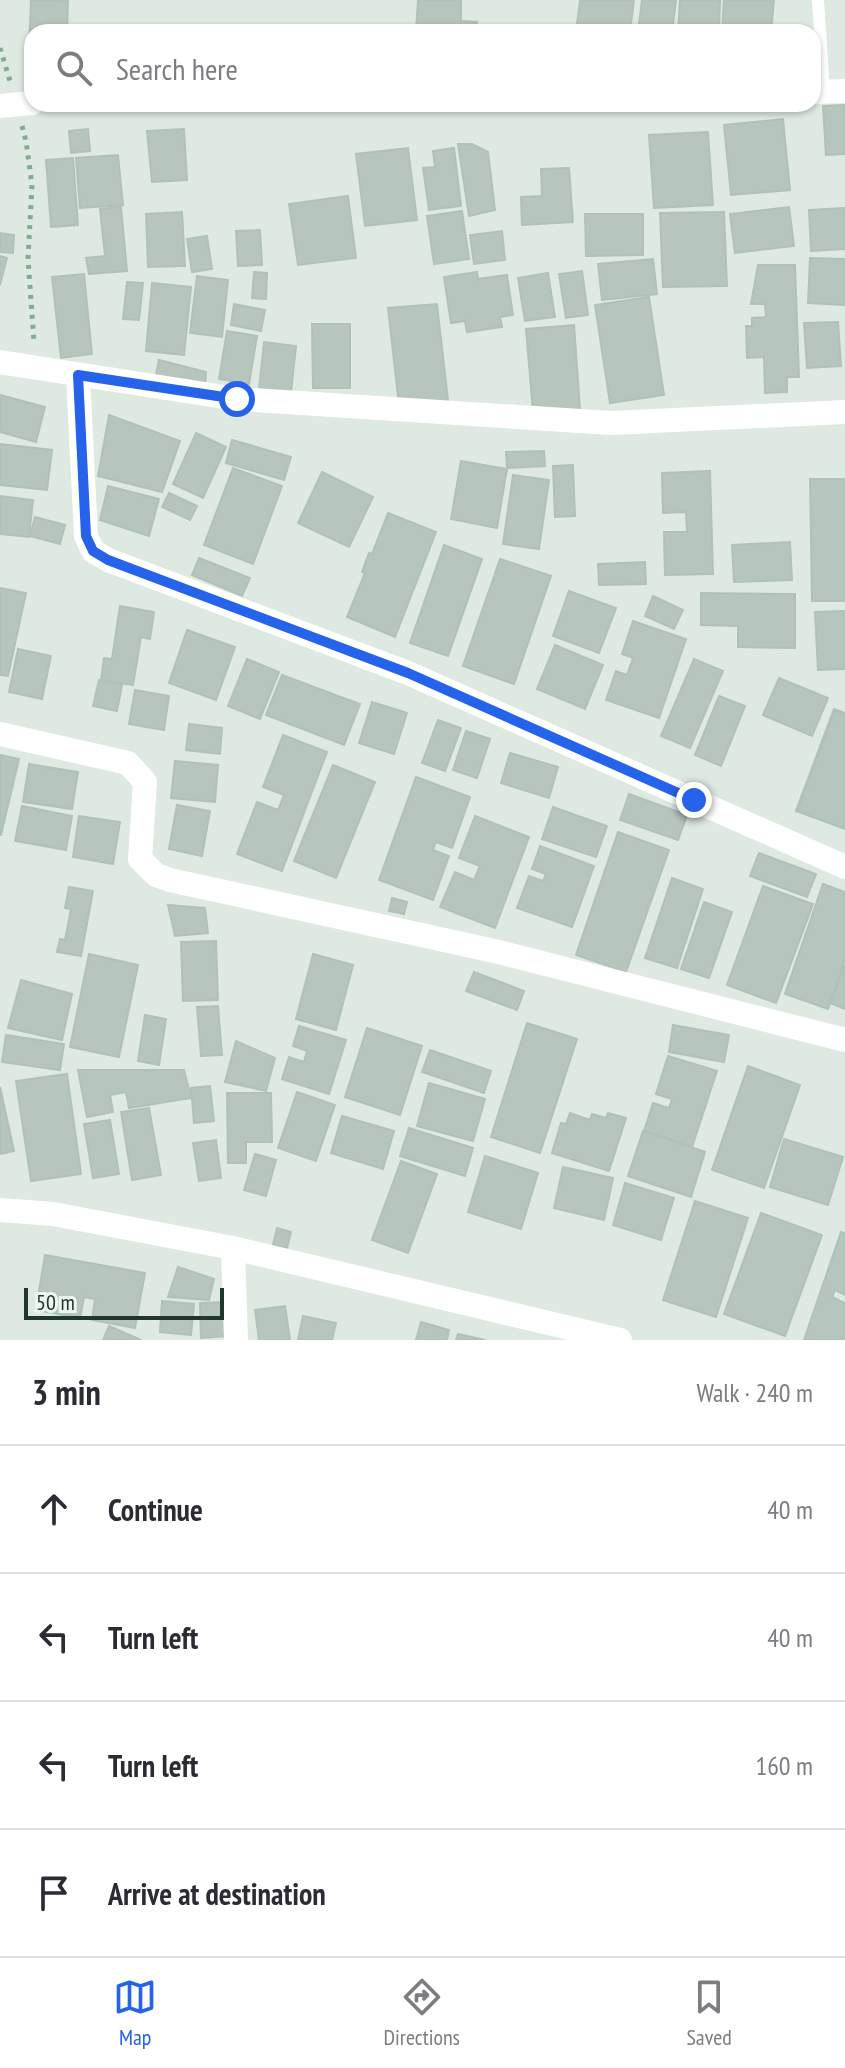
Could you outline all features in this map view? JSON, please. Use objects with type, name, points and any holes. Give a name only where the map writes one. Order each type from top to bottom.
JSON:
[{"type":"street","points":[[0,362],[237,399],[611,423],[845,412]]},
{"type":"street","points":[[78,375],[86,536],[93,551],[108,560],[408,673],[845,867]]},
{"type":"street","points":[[0,734],[128,763],[145,782],[140,859],[156,875],[499,952],[845,1040]]},
{"type":"street","points":[[2,1218],[53,1214],[233,1248],[620,1340]]},
{"type":"street","points":[[233,1248],[236,1340]]},
{"type":"lane","points":[[818,0],[820,24]]},
{"type":"lane","points":[[821,31],[827,92]]},
{"type":"path","points":[[0,48],[26,141],[32,185],[28,259],[34,340],[32,368]]},
{"type":"building","points":[[31,0],[68,1],[67,24],[30,24]]},
{"type":"building","points":[[418,0],[461,0],[461,21],[477,22],[477,24],[416,24]]},
{"type":"building","points":[[580,0],[634,0],[631,24],[577,24]]},
{"type":"building","points":[[642,0],[676,0],[673,24],[639,24]]},
{"type":"building","points":[[680,0],[720,0],[719,24],[678,24]]},
{"type":"building","points":[[724,0],[774,0],[772,24],[722,24]]},
{"type":"building","points":[[845,105],[845,154],[826,155],[823,106]]},
{"type":"building","points":[[783,119],[790,190],[731,195],[724,125]]},
{"type":"building","points":[[88,129],[90,151],[71,153],[69,131]]},
{"type":"building","points":[[184,129],[187,180],[152,182],[147,131]]},
{"type":"building","points":[[708,132],[713,205],[654,208],[649,135]]},
{"type":"building","points":[[458,144],[472,144],[488,152],[495,210],[469,216]]},
{"type":"building","points":[[408,148],[417,220],[365,226],[356,154]]},
{"type":"building","points":[[454,148],[461,206],[429,210],[423,168],[435,167],[433,151]]},
{"type":"building","points":[[118,155],[123,205],[80,208],[76,158]]},
{"type":"building","points":[[73,158],[78,225],[51,227],[46,160]]},
{"type":"building","points":[[569,168],[573,222],[522,225],[521,197],[542,196],[541,169]]},
{"type":"building","points":[[348,196],[356,258],[298,265],[289,204]]},
{"type":"building","points":[[121,207],[127,271],[89,274],[86,258],[105,256],[100,209]]},
{"type":"building","points":[[789,207],[794,246],[735,253],[730,214]]},
{"type":"building","points":[[845,208],[845,249],[811,251],[809,210]]},
{"type":"building","points":[[462,211],[469,259],[434,264],[427,216]]},
{"type":"building","points":[[182,212],[185,266],[148,267],[146,214]]},
{"type":"building","points":[[724,212],[727,286],[663,287],[660,213]]},
{"type":"building","points":[[585,214],[643,214],[643,255],[586,256]]},
{"type":"building","points":[[260,230],[262,265],[238,266],[236,231]]},
{"type":"building","points":[[502,231],[505,260],[474,264],[470,235]]},
{"type":"building","points":[[0,233],[14,235],[13,253],[0,252]]},
{"type":"building","points":[[207,236],[212,269],[192,272],[187,239]]},
{"type":"building","points":[[0,256],[7,258],[0,285]]},
{"type":"building","points":[[810,258],[845,259],[845,305],[808,303]]},
{"type":"building","points":[[653,259],[657,294],[602,300],[598,264]]},
{"type":"building","points":[[758,265],[795,265],[799,377],[787,377],[787,392],[765,393],[764,357],[747,358],[746,326],[752,326],[752,318],[766,317],[765,304],[751,304]]},
{"type":"building","points":[[582,271],[588,315],[566,318],[559,274]]},
{"type":"building","points":[[254,272],[267,273],[266,299],[252,298]]},
{"type":"building","points":[[477,272],[478,279],[507,275],[513,315],[500,317],[502,327],[467,332],[465,321],[451,323],[444,277]]},
{"type":"building","points":[[548,273],[555,317],[525,321],[518,278]]},
{"type":"building","points":[[84,274],[92,354],[61,358],[52,277]]},
{"type":"building","points":[[197,276],[228,280],[222,337],[190,333]]},
{"type":"building","points":[[127,282],[143,283],[139,320],[123,319]]},
{"type":"building","points":[[152,283],[191,287],[184,355],[146,351]]},
{"type":"building","points":[[649,297],[664,395],[610,403],[595,305]]},
{"type":"building","points":[[234,304],[265,310],[261,331],[231,325]]},
{"type":"building","points":[[437,304],[448,400],[399,405],[388,308]]},
{"type":"building","points":[[838,322],[841,366],[807,368],[804,323]]},
{"type":"building","points":[[312,324],[350,324],[350,388],[313,388]]},
{"type":"building","points":[[574,325],[580,409],[533,412],[526,329]]},
{"type":"building","points":[[227,331],[257,336],[249,384],[219,379]]},
{"type":"building","points":[[264,342],[296,346],[291,392],[259,389]]},
{"type":"building","points":[[159,360],[206,372],[205,385],[155,380]]},
{"type":"building","points":[[0,395],[45,407],[36,442],[0,432]]},
{"type":"building","points":[[109,415],[180,441],[162,492],[98,476]]},
{"type":"building","points":[[196,433],[226,447],[203,498],[173,484]]},
{"type":"building","points":[[232,440],[291,457],[284,480],[226,463]]},
{"type":"building","points":[[0,444],[52,450],[47,490],[0,485]]},
{"type":"building","points":[[544,451],[545,466],[507,468],[506,452]]},
{"type":"building","points":[[461,461],[507,469],[497,528],[451,519]]},
{"type":"building","points":[[573,465],[575,516],[555,517],[553,466]]},
{"type":"building","points":[[233,468],[282,486],[253,564],[204,545]]},
{"type":"building","points":[[710,471],[713,574],[665,575],[664,532],[687,532],[686,512],[663,513],[662,473]]},
{"type":"building","points":[[322,472],[373,497],[349,547],[298,523]]},
{"type":"building","points":[[513,475],[549,480],[539,549],[503,544]]},
{"type":"building","points":[[810,479],[845,479],[845,601],[812,601]]},
{"type":"building","points":[[108,486],[159,499],[149,536],[100,520]]},
{"type":"building","points":[[169,493],[197,506],[190,520],[162,507]]},
{"type":"building","points":[[0,496],[33,500],[29,537],[0,534]]},
{"type":"building","points":[[388,513],[436,532],[395,637],[347,617],[365,573],[362,572],[369,553],[372,554]]},
{"type":"building","points":[[35,517],[65,525],[60,544],[30,536]]},
{"type":"building","points":[[790,542],[792,580],[734,582],[732,545]]},
{"type":"building","points":[[444,545],[482,559],[448,656],[410,643]]},
{"type":"building","points":[[199,558],[250,578],[242,596],[192,575]]},
{"type":"building","points":[[500,559],[551,576],[514,684],[463,666]]},
{"type":"building","points":[[645,562],[646,584],[599,585],[598,564]]},
{"type":"building","points":[[0,588],[26,593],[8,676],[0,675]]},
{"type":"building","points":[[569,591],[616,608],[599,653],[553,636]]},
{"type":"building","points":[[701,593],[795,594],[795,648],[738,647],[738,626],[701,625]]},
{"type":"building","points":[[653,596],[683,610],[674,629],[645,616]]},
{"type":"building","points":[[120,606],[154,612],[150,639],[141,637],[133,685],[101,680],[104,658],[112,659]]},
{"type":"building","points":[[845,611],[845,669],[818,670],[815,612]]},
{"type":"building","points":[[633,621],[686,639],[659,718],[606,700],[616,671],[627,675],[633,658],[622,654]]},
{"type":"building","points":[[187,630],[235,647],[216,700],[169,683]]},
{"type":"building","points":[[555,645],[603,665],[585,709],[537,689]]},
{"type":"building","points":[[18,649],[51,656],[42,699],[9,692]]},
{"type":"building","points":[[247,659],[279,672],[260,719],[228,706]]},
{"type":"building","points":[[694,659],[723,671],[690,748],[661,736]]},
{"type":"building","points":[[282,675],[360,704],[344,745],[266,715]]},
{"type":"building","points":[[779,678],[828,698],[812,736],[763,715]]},
{"type":"building","points":[[99,680],[122,685],[117,711],[93,706]]},
{"type":"building","points":[[135,690],[169,696],[164,730],[129,724]]},
{"type":"building","points":[[719,696],[745,706],[721,766],[695,755]]},
{"type":"building","points":[[372,702],[407,713],[394,754],[359,743]]},
{"type":"building","points":[[834,709],[845,713],[845,829],[796,811]]},
{"type":"building","points":[[835,711],[845,715],[845,829],[797,811]]},
{"type":"building","points":[[438,720],[461,728],[445,771],[422,763]]},
{"type":"building","points":[[189,724],[222,728],[220,754],[186,750]]},
{"type":"building","points":[[466,731],[490,739],[477,778],[453,770]]},
{"type":"building","points":[[283,735],[327,752],[282,871],[237,854],[257,802],[278,810],[284,795],[263,787]]},
{"type":"building","points":[[510,753],[558,767],[549,798],[501,783]]},
{"type":"building","points":[[0,755],[19,759],[1,835],[0,835]]},
{"type":"building","points":[[175,761],[218,765],[215,802],[171,798]]},
{"type":"building","points":[[29,764],[78,772],[72,809],[23,802]]},
{"type":"building","points":[[333,765],[375,782],[336,878],[294,861]]},
{"type":"building","points":[[416,777],[470,797],[452,848],[436,842],[433,850],[449,856],[433,900],[379,880]]},
{"type":"building","points":[[629,794],[687,815],[678,840],[620,820]]},
{"type":"building","points":[[177,805],[210,811],[202,856],[169,849]]},
{"type":"building","points":[[22,806],[72,816],[66,850],[15,841]]},
{"type":"building","points":[[553,807],[607,826],[596,857],[542,839]]},
{"type":"building","points":[[79,816],[120,822],[113,864],[73,857]]},
{"type":"building","points":[[475,816],[529,837],[495,928],[440,907],[455,872],[474,880],[480,866],[459,858]]},
{"type":"building","points":[[618,832],[669,850],[626,972],[576,955]]},
{"type":"building","points":[[540,846],[594,866],[572,927],[517,908],[529,876],[543,881],[546,874],[532,869]]},
{"type":"building","points":[[759,853],[816,874],[807,897],[750,876]]},
{"type":"building","points":[[672,878],[703,889],[677,968],[645,958]]},
{"type":"building","points":[[823,884],[845,892],[845,959],[828,1009],[785,994]]},
{"type":"building","points":[[763,886],[813,904],[776,1003],[727,985]]},
{"type":"building","points":[[69,887],[93,891],[81,956],[57,952],[60,939],[65,940],[71,909],[65,908]]},
{"type":"building","points":[[392,898],[407,902],[404,914],[389,911]]},
{"type":"building","points":[[704,902],[732,912],[709,978],[681,969]]},
{"type":"building","points":[[168,905],[205,908],[208,933],[175,936]]},
{"type":"building","points":[[216,941],[218,1000],[183,1001],[181,942]]},
{"type":"building","points":[[89,954],[138,965],[119,1057],[70,1047]]},
{"type":"building","points":[[313,954],[353,965],[336,1030],[296,1019]]},
{"type":"building","points":[[845,965],[845,1009],[830,1003]]},
{"type":"building","points":[[474,972],[524,991],[517,1010],[466,991]]},
{"type":"building","points":[[21,980],[72,994],[62,1040],[8,1028]]},
{"type":"building","points":[[218,1006],[222,1055],[201,1056],[197,1007]]},
{"type":"building","points":[[145,1015],[166,1019],[159,1065],[138,1061]]},
{"type":"building","points":[[527,1023],[577,1039],[540,1153],[491,1137]]},
{"type":"building","points":[[673,1025],[729,1035],[724,1062],[669,1052]]},
{"type":"building","points":[[299,1026],[346,1040],[329,1094],[282,1079],[289,1057],[304,1062],[307,1051],[293,1046]]},
{"type":"building","points":[[367,1028],[422,1046],[400,1115],[345,1097]]},
{"type":"building","points":[[6,1035],[64,1044],[60,1070],[2,1062]]},
{"type":"building","points":[[236,1041],[275,1058],[266,1091],[225,1082]]},
{"type":"building","points":[[430,1050],[491,1071],[484,1093],[422,1072]]},
{"type":"building","points":[[668,1056],[717,1071],[692,1147],[644,1131],[653,1103],[669,1108],[672,1099],[656,1094]]},
{"type":"building","points":[[748,1066],[800,1085],[764,1188],[712,1170]]},
{"type":"building","points":[[78,1070],[184,1070],[191,1098],[129,1108],[126,1092],[110,1095],[113,1112],[87,1117]]},
{"type":"building","points":[[67,1074],[81,1174],[31,1181],[16,1081]]},
{"type":"building","points":[[429,1083],[485,1099],[473,1141],[417,1126]]},
{"type":"building","points":[[210,1086],[214,1121],[194,1123],[191,1088]]},
{"type":"building","points":[[0,1087],[14,1151],[0,1154]]},
{"type":"building","points":[[297,1092],[335,1105],[316,1161],[278,1148]]},
{"type":"building","points":[[227,1093],[271,1093],[272,1142],[246,1142],[246,1163],[228,1163]]},
{"type":"building","points":[[149,1108],[161,1175],[132,1180],[121,1112]]},
{"type":"building","points":[[570,1113],[590,1120],[592,1114],[606,1118],[608,1113],[626,1118],[609,1171],[552,1153],[561,1123],[566,1124]]},
{"type":"building","points":[[342,1116],[394,1131],[383,1169],[331,1153]]},
{"type":"building","points":[[110,1120],[119,1174],[93,1178],[84,1124]]},
{"type":"building","points":[[409,1128],[473,1148],[465,1176],[400,1156]]},
{"type":"building","points":[[643,1131],[705,1152],[691,1197],[628,1176]]},
{"type":"building","points":[[784,1139],[843,1157],[828,1205],[770,1187]]},
{"type":"building","points":[[216,1140],[221,1178],[199,1181],[193,1143]]},
{"type":"building","points":[[255,1154],[276,1160],[266,1196],[244,1190]]},
{"type":"building","points":[[485,1156],[538,1173],[521,1229],[468,1212]]},
{"type":"building","points":[[401,1161],[437,1174],[408,1253],[372,1240]]},
{"type":"building","points":[[563,1167],[613,1178],[604,1220],[554,1208]]},
{"type":"building","points":[[625,1183],[674,1198],[661,1240],[613,1225]]},
{"type":"building","points":[[695,1201],[748,1218],[716,1317],[663,1300]]},
{"type":"building","points":[[761,1213],[822,1235],[785,1336],[724,1314]]},
{"type":"building","points":[[277,1228],[291,1232],[287,1248],[273,1245]]},
{"type":"building","points":[[841,1232],[845,1233],[845,1295],[835,1290],[832,1297],[845,1303],[845,1340],[804,1340]]},
{"type":"building","points":[[45,1255],[145,1273],[135,1328],[92,1320],[95,1299],[84,1297],[80,1318],[36,1310]]},
{"type":"building","points":[[178,1267],[214,1279],[209,1300],[168,1297]]},
{"type":"building","points":[[162,1301],[194,1304],[191,1335],[160,1332]]},
{"type":"building","points":[[225,1302],[227,1336],[201,1338],[200,1303]]},
{"type":"building","points":[[285,1306],[290,1340],[259,1340],[255,1310]]},
{"type":"building","points":[[303,1316],[336,1323],[332,1340],[298,1340]]},
{"type":"building","points":[[421,1322],[449,1330],[447,1340],[416,1340]]},
{"type":"building","points":[[109,1326],[141,1340],[103,1340]]},
{"type":"building","points":[[458,1334],[485,1340],[456,1340]]},
{"type":"route","points":[[237,399],[78,375],[86,536],[93,551],[108,560],[408,673],[694,800]]}]
